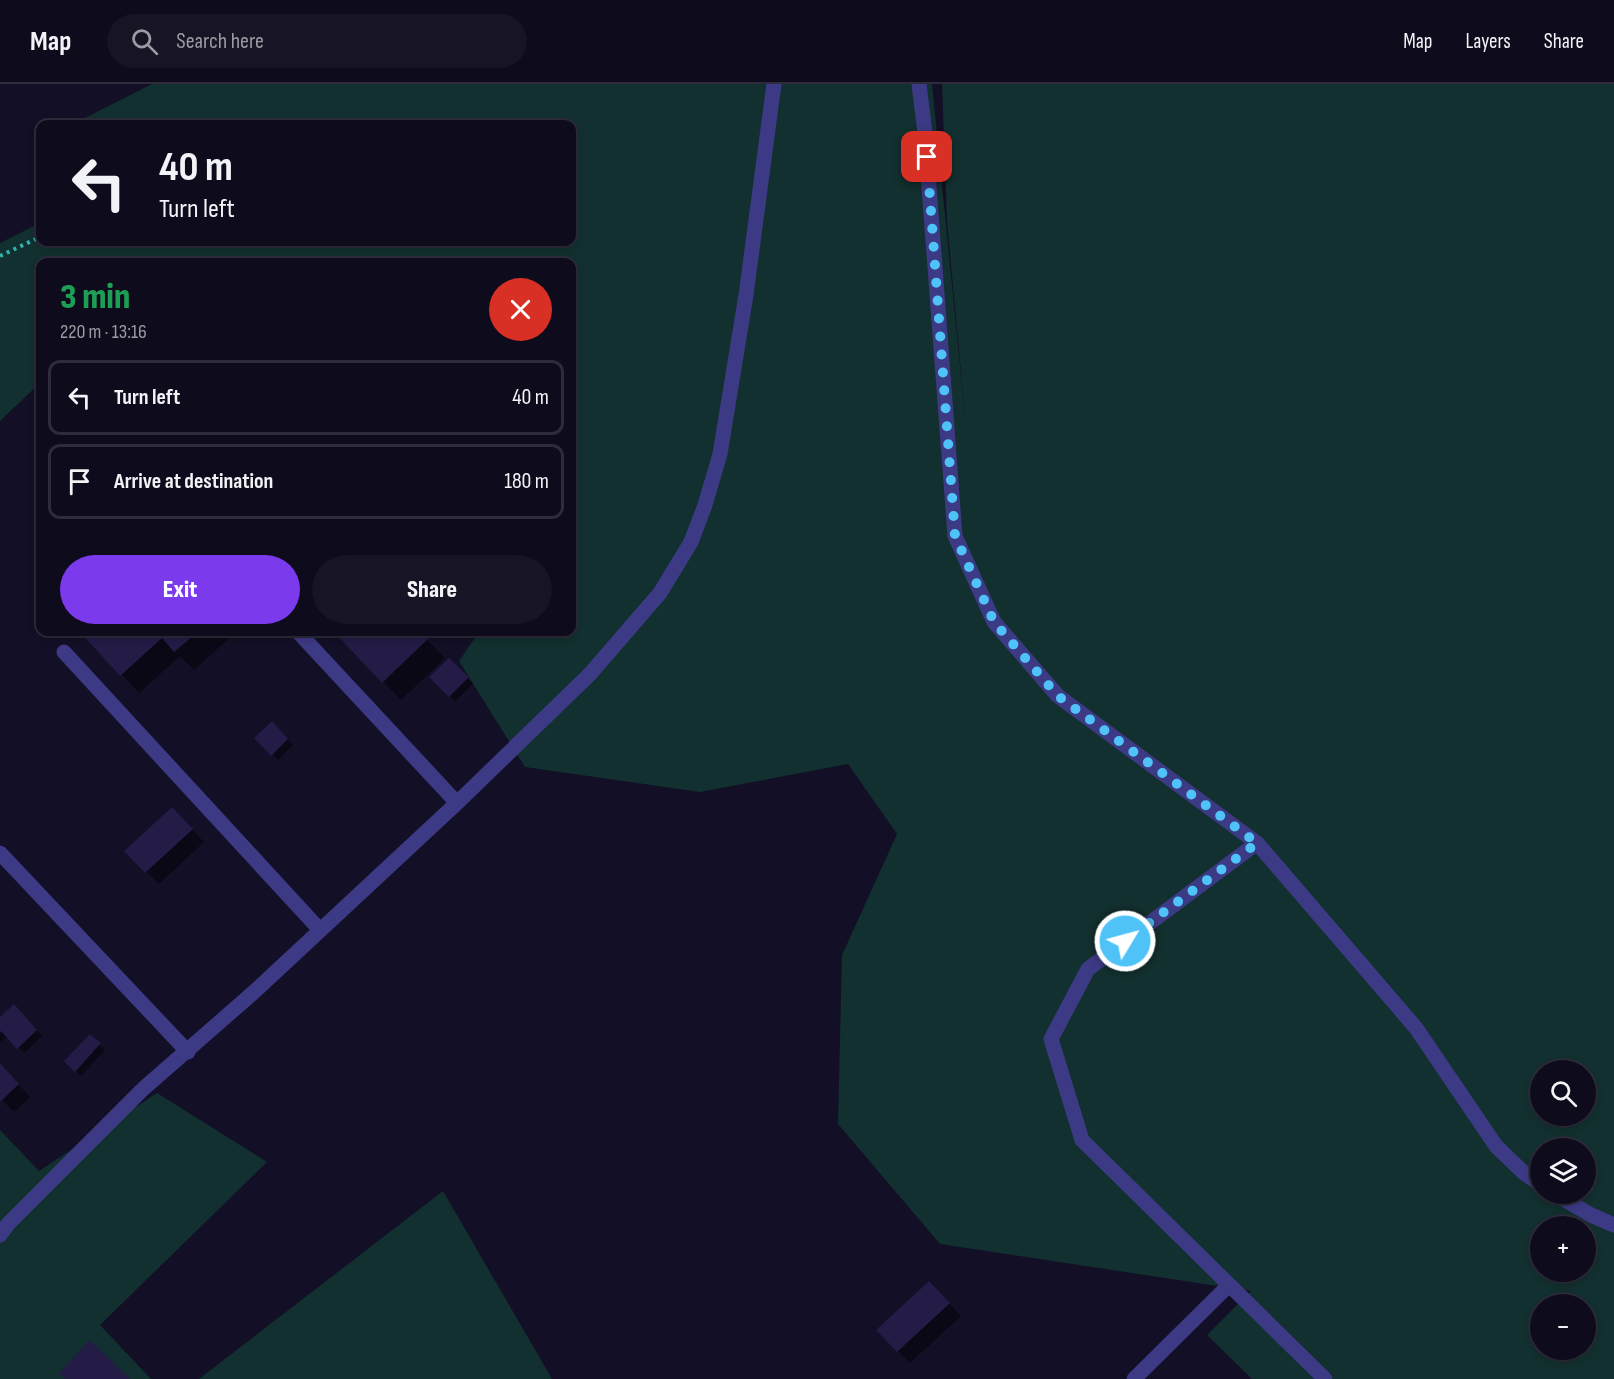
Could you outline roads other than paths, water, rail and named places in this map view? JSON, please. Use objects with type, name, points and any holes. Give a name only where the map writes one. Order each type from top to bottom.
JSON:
[{"type":"street","points":[[0,1235],[8,1224],[143,1089],[188,1052],[457,803],[590,674],[660,593],[691,542],[720,454],[746,295],[774,84]]},
{"type":"street","points":[[919,84],[925,133],[955,536],[994,622],[1058,696],[1257,843],[1416,1028],[1496,1146],[1530,1177]]},
{"type":"street","points":[[302,636],[457,803]]},
{"type":"street","points":[[64,652],[320,930]]},
{"type":"street","points":[[1257,843],[1088,969],[1051,1039],[1082,1140],[1325,1379]]},
{"type":"street","points":[[0,853],[188,1052]]},
{"type":"street","points":[[1572,1204],[1614,1225]]},
{"type":"street","points":[[1134,1379],[1229,1285]]}]
